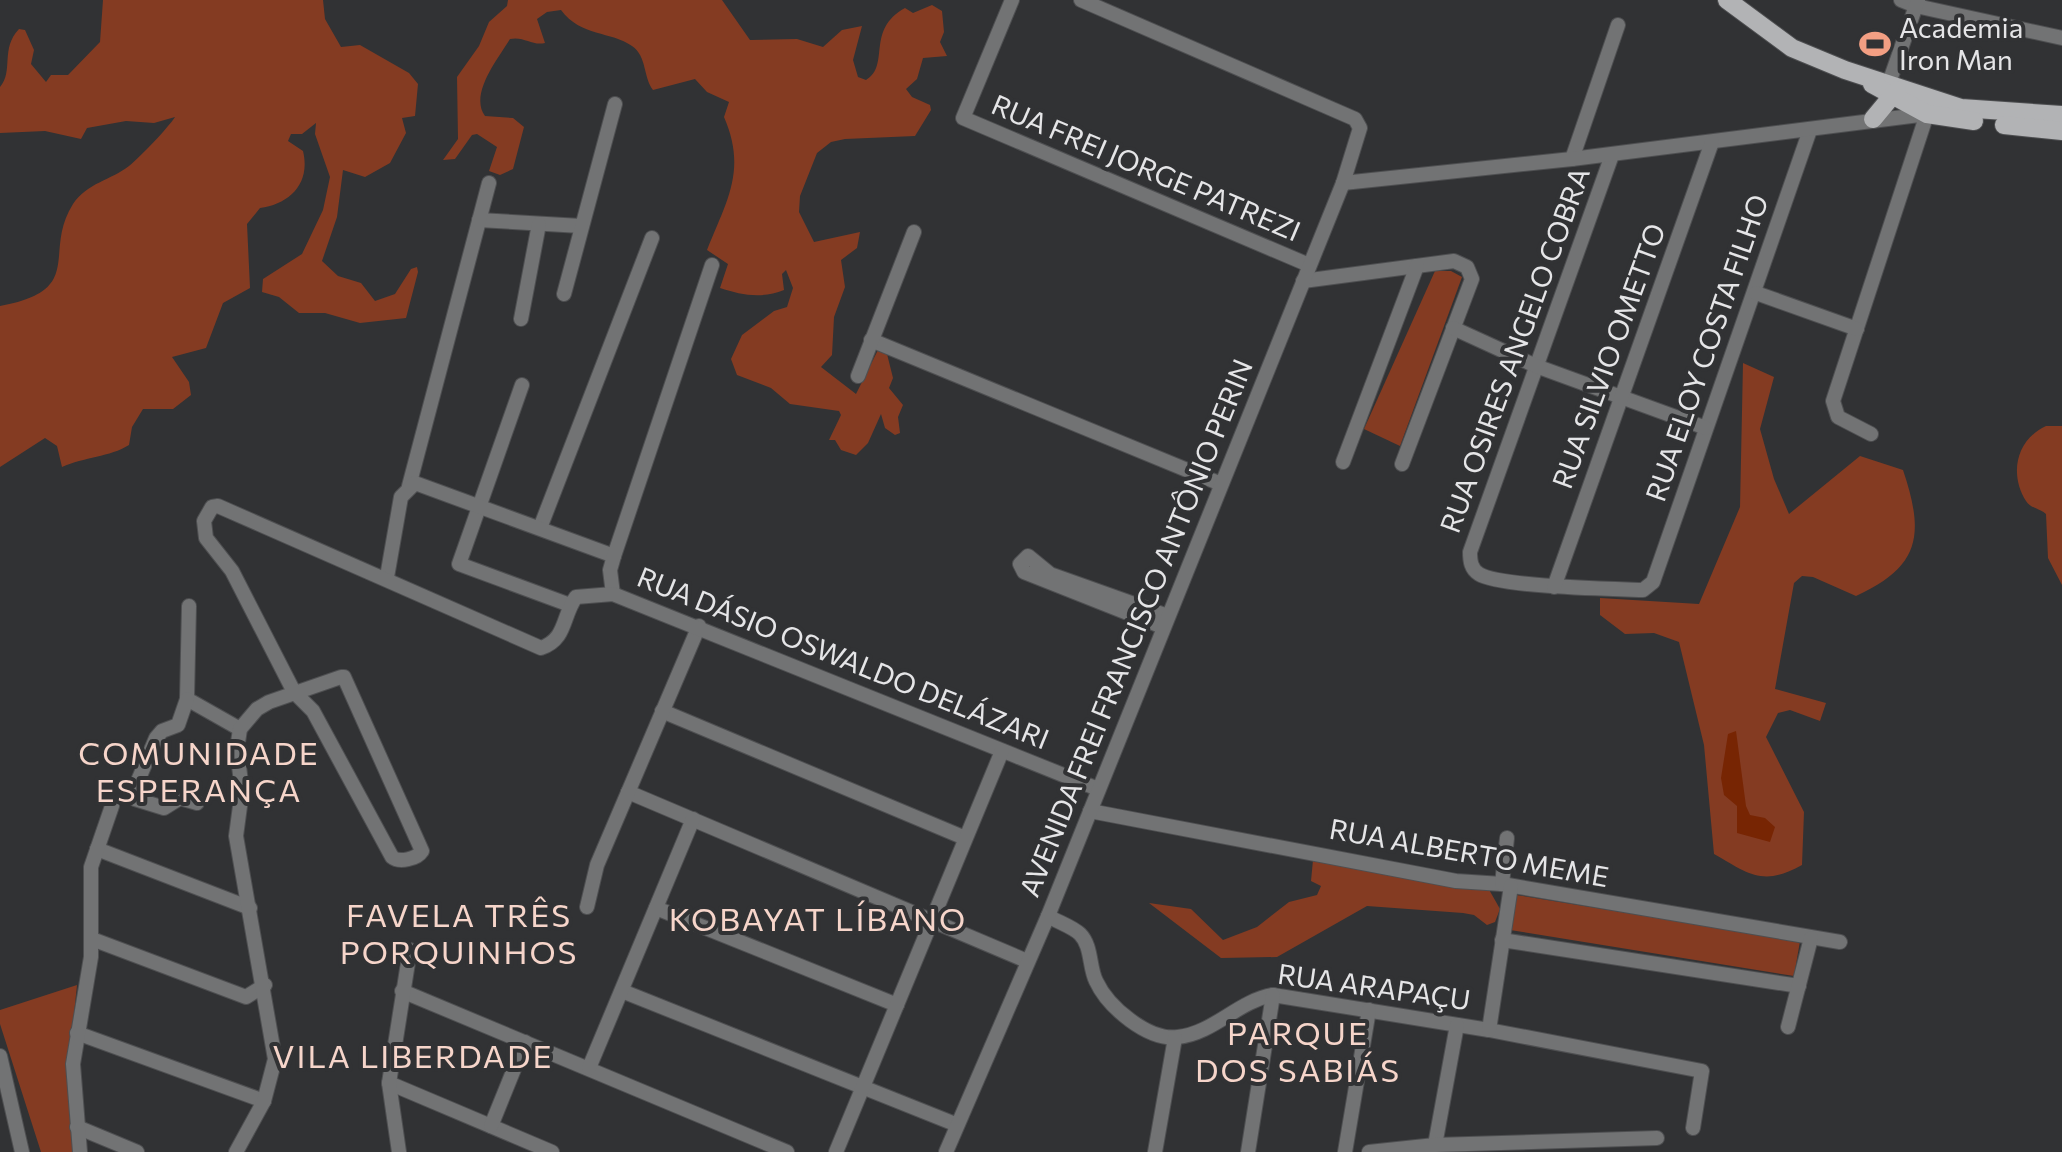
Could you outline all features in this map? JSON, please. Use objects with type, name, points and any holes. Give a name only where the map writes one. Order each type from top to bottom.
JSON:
[{"type":"main road","points":[[1727,0],[1792,48],[1929,105],[2062,131]]},
{"type":"main road","points":[[1873,119],[1894,89]]},
{"type":"main road","points":[[1929,105],[2062,115]]},
{"type":"street","name":"RUA FREI JORGE PATREZI","points":[[1012,0],[963,118],[1309,265]]},
{"type":"street","name":"AVENIDA FREI FRANCISCO ANTÔNIO PERIN","points":[[946,1152],[955,1124],[1048,916],[1343,183],[1360,128],[1355,119],[1081,0]]},
{"type":"street","points":[[1901,0],[2062,38]]},
{"type":"street","points":[[1894,89],[1917,3]]},
{"type":"street","points":[[1572,159],[1618,25]]},
{"type":"street","points":[[564,294],[615,104]]},
{"type":"street","points":[[1343,183],[1612,155],[1810,130],[1929,105]]},
{"type":"street","points":[[1871,434],[1838,417],[1833,401],[1929,105]]},
{"type":"street","name":"RUA ELOY COSTA FILHO","points":[[1653,582],[1756,293],[1810,130]]},
{"type":"street","name":"RUA SILVIO OMETTO","points":[[1554,587],[1712,142]]},
{"type":"street","name":"RUA OSIRES ANGELO COBRA","points":[[1612,155],[1470,552],[1471,564],[1480,575],[1554,587],[1643,590],[1653,582]]},
{"type":"street","points":[[387,577],[401,497],[409,486],[489,183]]},
{"type":"street","points":[[479,220],[581,226]]},
{"type":"street","points":[[521,319],[539,224]]},
{"type":"street","points":[[858,376],[914,232]]},
{"type":"street","points":[[540,528],[652,238]]},
{"type":"street","points":[[1303,281],[1454,261],[1467,267],[1472,279],[1402,464]]},
{"type":"street","points":[[236,1152],[264,1101],[275,1059],[265,985],[236,836],[242,791],[237,749],[240,729],[257,709],[294,692],[341,677],[347,680],[421,845],[421,854],[398,860],[392,857],[313,711],[294,692],[232,571],[206,538],[204,521],[208,511],[218,506],[387,577],[541,648],[553,644],[565,628],[570,605],[576,597],[613,594],[610,570],[614,556],[712,265]]},
{"type":"street","points":[[1343,462],[1417,266]]},
{"type":"street","points":[[1756,293],[1857,329]]},
{"type":"street","points":[[1453,328],[1536,366],[1706,428]]},
{"type":"street","points":[[871,340],[1221,484]]},
{"type":"street","points":[[522,385],[459,564],[514,581],[570,605]]},
{"type":"street","points":[[409,486],[424,484],[614,556]]},
{"type":"street","points":[[1028,556],[1033,557],[1050,574],[1166,621],[1069,592],[1024,572],[1020,564],[1028,556]]},
{"type":"street","name":"RUA DÁSIO OSWALDO DELÁZARI","points":[[613,594],[1098,789]]},
{"type":"street","points":[[189,606],[187,699],[178,725],[162,731],[156,738],[132,795],[135,799],[164,808],[180,798],[197,803]]},
{"type":"street","points":[[587,907],[597,865],[699,626]]},
{"type":"street","points":[[187,699],[240,729]]},
{"type":"street","points":[[662,711],[965,838]]},
{"type":"street","points":[[836,1152],[1002,751]]},
{"type":"street","points":[[628,792],[1027,961]]},
{"type":"street","points":[[80,1152],[73,1064],[92,939],[91,867],[112,806]]},
{"type":"street","name":"RUA ALBERTO MEME","points":[[1090,811],[1456,881],[1506,885],[1840,942]]},
{"type":"street","points":[[589,1068],[693,819]]},
{"type":"street","points":[[1489,1030],[1502,940],[1507,838]]},
{"type":"street","points":[[97,849],[250,908]]},
{"type":"street","points":[[656,908],[897,1005]]},
{"type":"street","points":[[1048,916],[1079,933],[1101,990],[1130,1020],[1175,1038],[1155,1152]]},
{"type":"street","points":[[1788,1027],[1811,938]]},
{"type":"street","points":[[92,939],[246,997],[265,985]]},
{"type":"street","points":[[1502,940],[1799,986]]},
{"type":"street","points":[[399,1152],[389,1083],[410,950]]},
{"type":"street","points":[[402,991],[787,1152]]},
{"type":"street","points":[[622,991],[955,1124]]},
{"type":"street","points":[[1248,1152],[1273,995]]},
{"type":"street","name":"RUA ARAPAÇU","points":[[1175,1038],[1212,1025],[1247,1002],[1273,995],[1489,1030],[1702,1071],[1693,1128]]},
{"type":"street","points":[[1345,1152],[1369,1010]]},
{"type":"street","points":[[1435,1145],[1457,1025]]},
{"type":"street","points":[[77,1033],[264,1101]]},
{"type":"street","points":[[491,1126],[525,1042]]},
{"type":"street","points":[[0,1056],[22,1152]]},
{"type":"street","points":[[389,1083],[552,1152]]},
{"type":"street","points":[[77,1127],[137,1152]]},
{"type":"street","points":[[1369,1152],[1435,1145],[1620,1145],[1657,1138]]},
{"type":"shaded area","points":[[103,0],[323,0],[325,19],[341,47],[360,45],[409,73],[418,84],[415,116],[402,118],[406,133],[390,163],[365,177],[343,170],[337,217],[322,261],[338,276],[361,283],[375,301],[395,294],[411,269],[417,267],[418,272],[406,318],[360,323],[325,313],[299,313],[279,297],[262,292],[263,279],[302,254],[323,210],[330,177],[315,134],[316,123],[302,134],[291,134],[288,141],[303,151],[304,173],[301,182],[288,197],[260,208],[247,224],[250,288],[223,303],[206,348],[172,357],[189,382],[191,395],[173,409],[143,409],[132,427],[129,445],[114,452],[62,467],[57,446],[45,438],[0,467],[0,306],[27,299],[44,290],[53,280],[58,267],[61,238],[73,204],[92,186],[129,166],[175,117],[154,123],[126,121],[87,128],[81,139],[45,131],[0,133],[0,87],[6,74],[10,44],[19,29],[25,30],[34,50],[31,64],[46,82],[51,75],[68,75],[100,42]]},
{"type":"shaded area","points":[[508,0],[722,0],[750,40],[797,39],[823,47],[842,30],[862,26],[853,60],[858,77],[866,80],[877,66],[882,36],[893,17],[905,8],[913,13],[932,5],[942,11],[944,32],[940,42],[947,56],[923,58],[917,79],[906,89],[912,97],[930,105],[931,110],[915,136],[831,142],[817,153],[800,196],[799,212],[814,242],[860,232],[857,248],[841,260],[845,287],[834,317],[832,355],[821,367],[856,394],[880,346],[886,350],[893,378],[889,388],[903,405],[898,417],[900,433],[895,435],[885,428],[881,414],[868,443],[856,455],[841,450],[835,440],[829,440],[841,415],[839,411],[790,404],[771,388],[737,375],[731,359],[742,335],[774,311],[787,307],[793,288],[786,270],[782,274],[784,290],[776,293],[752,295],[720,288],[728,264],[707,250],[732,185],[734,153],[724,117],[729,102],[707,92],[695,79],[653,90],[643,61],[632,46],[578,25],[561,10],[547,12],[537,19],[545,43],[510,39],[487,77],[480,98],[485,116],[513,118],[524,127],[513,169],[500,175],[489,171],[497,147],[477,134],[472,135],[455,159],[443,160],[458,139],[457,77],[479,46],[489,22],[507,6]]},
{"type":"shaded area","points":[[1435,271],[1451,271],[1462,277],[1400,446],[1364,429]]},
{"type":"shaded area","points":[[1743,363],[1774,377],[1760,429],[1774,479],[1789,514],[1860,456],[1903,470],[1914,512],[1915,530],[1905,560],[1894,573],[1856,596],[1813,577],[1802,576],[1794,583],[1775,689],[1826,703],[1820,721],[1790,710],[1778,713],[1766,737],[1804,812],[1802,865],[1788,872],[1766,876],[1747,872],[1714,854],[1704,745],[1679,642],[1654,633],[1625,634],[1600,615],[1600,598],[1699,604],[1740,507]]},
{"type":"shaded area","points":[[2046,426],[2062,426],[2062,585],[2048,558],[2046,514],[2028,504],[2018,480],[2018,459],[2022,449],[2036,432]]},
{"type":"shaded area","points":[[1736,731],[1746,806],[1750,815],[1765,818],[1775,827],[1770,842],[1737,833],[1737,806],[1724,795],[1721,778],[1728,734]]},
{"type":"shaded area","points":[[1313,860],[1462,888],[1487,886],[1500,909],[1495,922],[1487,925],[1474,915],[1463,913],[1367,906],[1277,957],[1221,958],[1149,903],[1191,909],[1223,940],[1257,927],[1289,902],[1317,895],[1321,886],[1311,881]]},
{"type":"shaded area","points":[[1516,895],[1800,941],[1794,976],[1510,930]]},
{"type":"shaded area","points":[[77,985],[67,1083],[74,1152],[41,1152],[0,1024],[0,1010]]},
{"type":"place","name":"Academia Iron Man","points":[[1875,44]]},
{"type":"district","name":"COMUNIDADE ESPERANÇA","points":[[199,772]]},
{"type":"district","name":"KOBAYAT LÍBANO","points":[[818,920]]},
{"type":"district","name":"FAVELA TRÊS PORQUINHOS","points":[[459,934]]},
{"type":"district","name":"PARQUE DOS SABIÁS","points":[[1298,1052]]},
{"type":"district","name":"VILA LIBERDADE","points":[[413,1057]]}]
